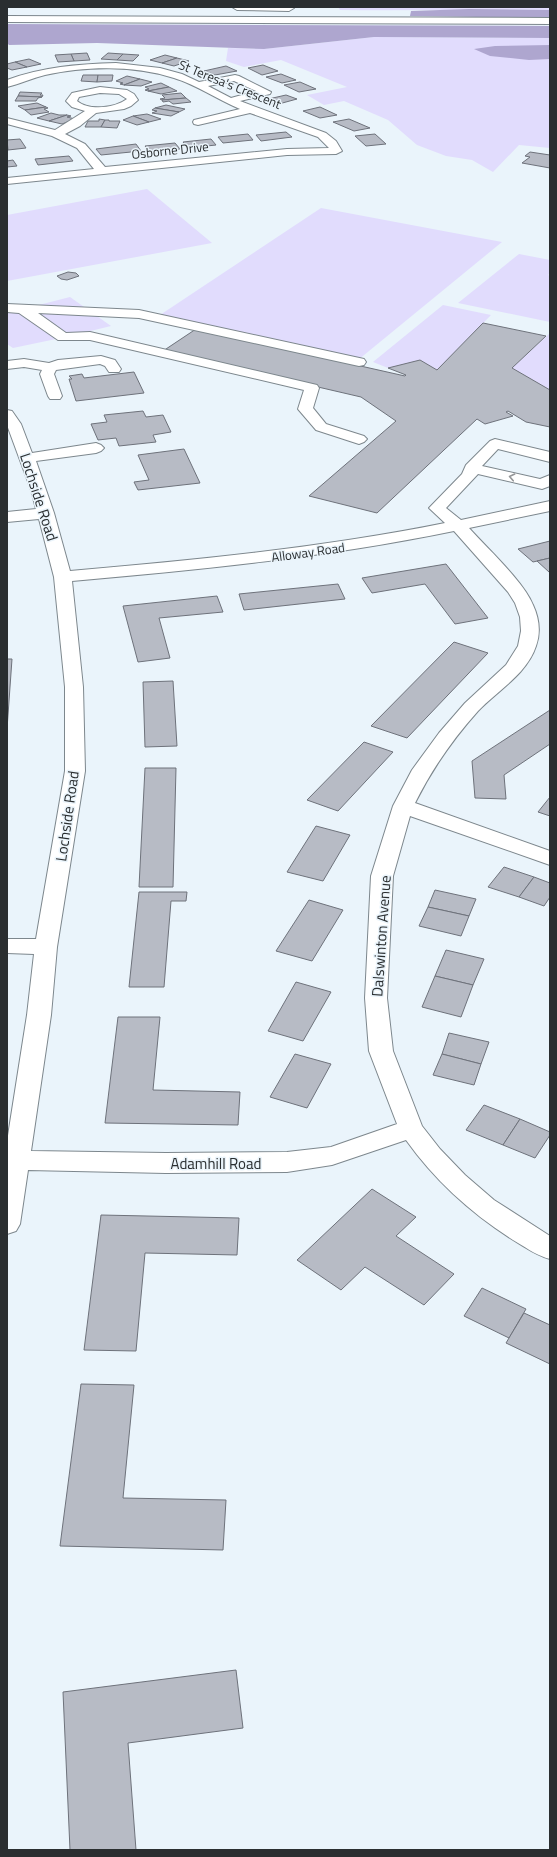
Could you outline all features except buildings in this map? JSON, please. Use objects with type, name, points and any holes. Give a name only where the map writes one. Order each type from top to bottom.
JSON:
[{"type":"main road","points":[[237,7],[289,8]]},
{"type":"main road","points":[[7,19],[550,21]]},
{"type":"main road","name":"St Teresa's Crescent","points":[[8,83],[52,71],[109,67],[138,68],[164,72],[179,76],[229,101],[322,135],[332,143],[336,151]]},
{"type":"main road","points":[[197,85],[235,78],[266,92],[229,101]]},
{"type":"main road","points":[[56,134],[68,128],[94,109],[124,106],[133,100],[132,96],[110,90],[83,93],[72,98],[71,101],[73,104],[94,109]]},
{"type":"main road","points":[[198,122],[252,109]]},
{"type":"main road","points":[[7,121],[56,134],[81,146],[101,170]]},
{"type":"main road","name":"Osborne Drive","points":[[7,181],[101,170],[287,152],[336,151]]},
{"type":"main road","points":[[7,308],[139,314],[360,362]]},
{"type":"main road","points":[[23,309],[63,337],[90,336],[312,388],[305,410],[321,427],[359,439]]},
{"type":"main road","points":[[7,365],[24,363],[50,367],[58,364],[101,360],[110,363],[114,369]]},
{"type":"main road","points":[[50,367],[47,374],[55,396]]},
{"type":"main road","name":"Lochside Road","points":[[7,1224],[39,1015],[46,947],[75,771],[74,687],[63,577],[46,513],[27,458],[9,421]]},
{"type":"main road","points":[[471,468],[495,444],[550,457]]},
{"type":"main road","points":[[27,458],[96,448]]},
{"type":"main road","points":[[471,468],[542,484],[550,480]]},
{"type":"main road","name":"Dalswinton Avenue","points":[[471,468],[470,474],[437,508],[459,527],[515,589],[526,610],[530,631],[527,646],[521,658],[512,669],[472,707],[446,737],[422,770],[403,806],[382,876],[376,998],[381,1052],[411,1129],[436,1161],[456,1182],[485,1207],[518,1230],[550,1249]]},
{"type":"main road","name":"Alloway Road","points":[[63,577],[261,558],[380,541],[459,527],[550,506]]},
{"type":"main road","points":[[7,517],[46,513]]},
{"type":"main road","points":[[403,806],[550,858]]},
{"type":"main road","points":[[7,946],[46,947]]},
{"type":"main road","name":"Adamhill Road","points":[[16,1160],[166,1163],[287,1162],[332,1156],[411,1129]]},
{"type":"shaded area","points":[[338,7],[550,7],[550,10],[340,10]]},
{"type":"shaded area","points":[[469,9],[550,10],[550,18],[410,16],[411,11]]},
{"type":"shaded area","points":[[7,24],[550,26],[550,38],[374,37],[264,49],[97,43],[9,45],[7,43]]},
{"type":"shaded area","points":[[374,37],[550,38],[550,148],[519,145],[493,172],[472,160],[446,156],[417,145],[388,120],[344,101],[324,105],[307,95],[347,87],[281,60],[244,67],[226,61],[228,48],[264,49]]},
{"type":"shaded area","points":[[550,45],[550,59],[529,60],[490,56],[474,49],[495,46]]},
{"type":"shaded area","points":[[147,189],[212,243],[7,281],[7,215]]},
{"type":"shaded area","points":[[321,208],[502,242],[358,360],[160,315]]},
{"type":"shaded area","points":[[519,254],[550,260],[550,273],[548,275],[550,276],[550,322],[458,303]]},
{"type":"shaded area","points":[[70,297],[111,326],[70,336],[31,307]]},
{"type":"shaded area","points":[[443,305],[491,315],[439,368],[441,369],[437,370],[420,360],[388,368],[373,362]]},
{"type":"shaded area","points":[[14,306],[56,339],[13,348],[7,344],[7,308]]},
{"type":"shaded area","points":[[550,333],[550,390],[512,368]]}]
